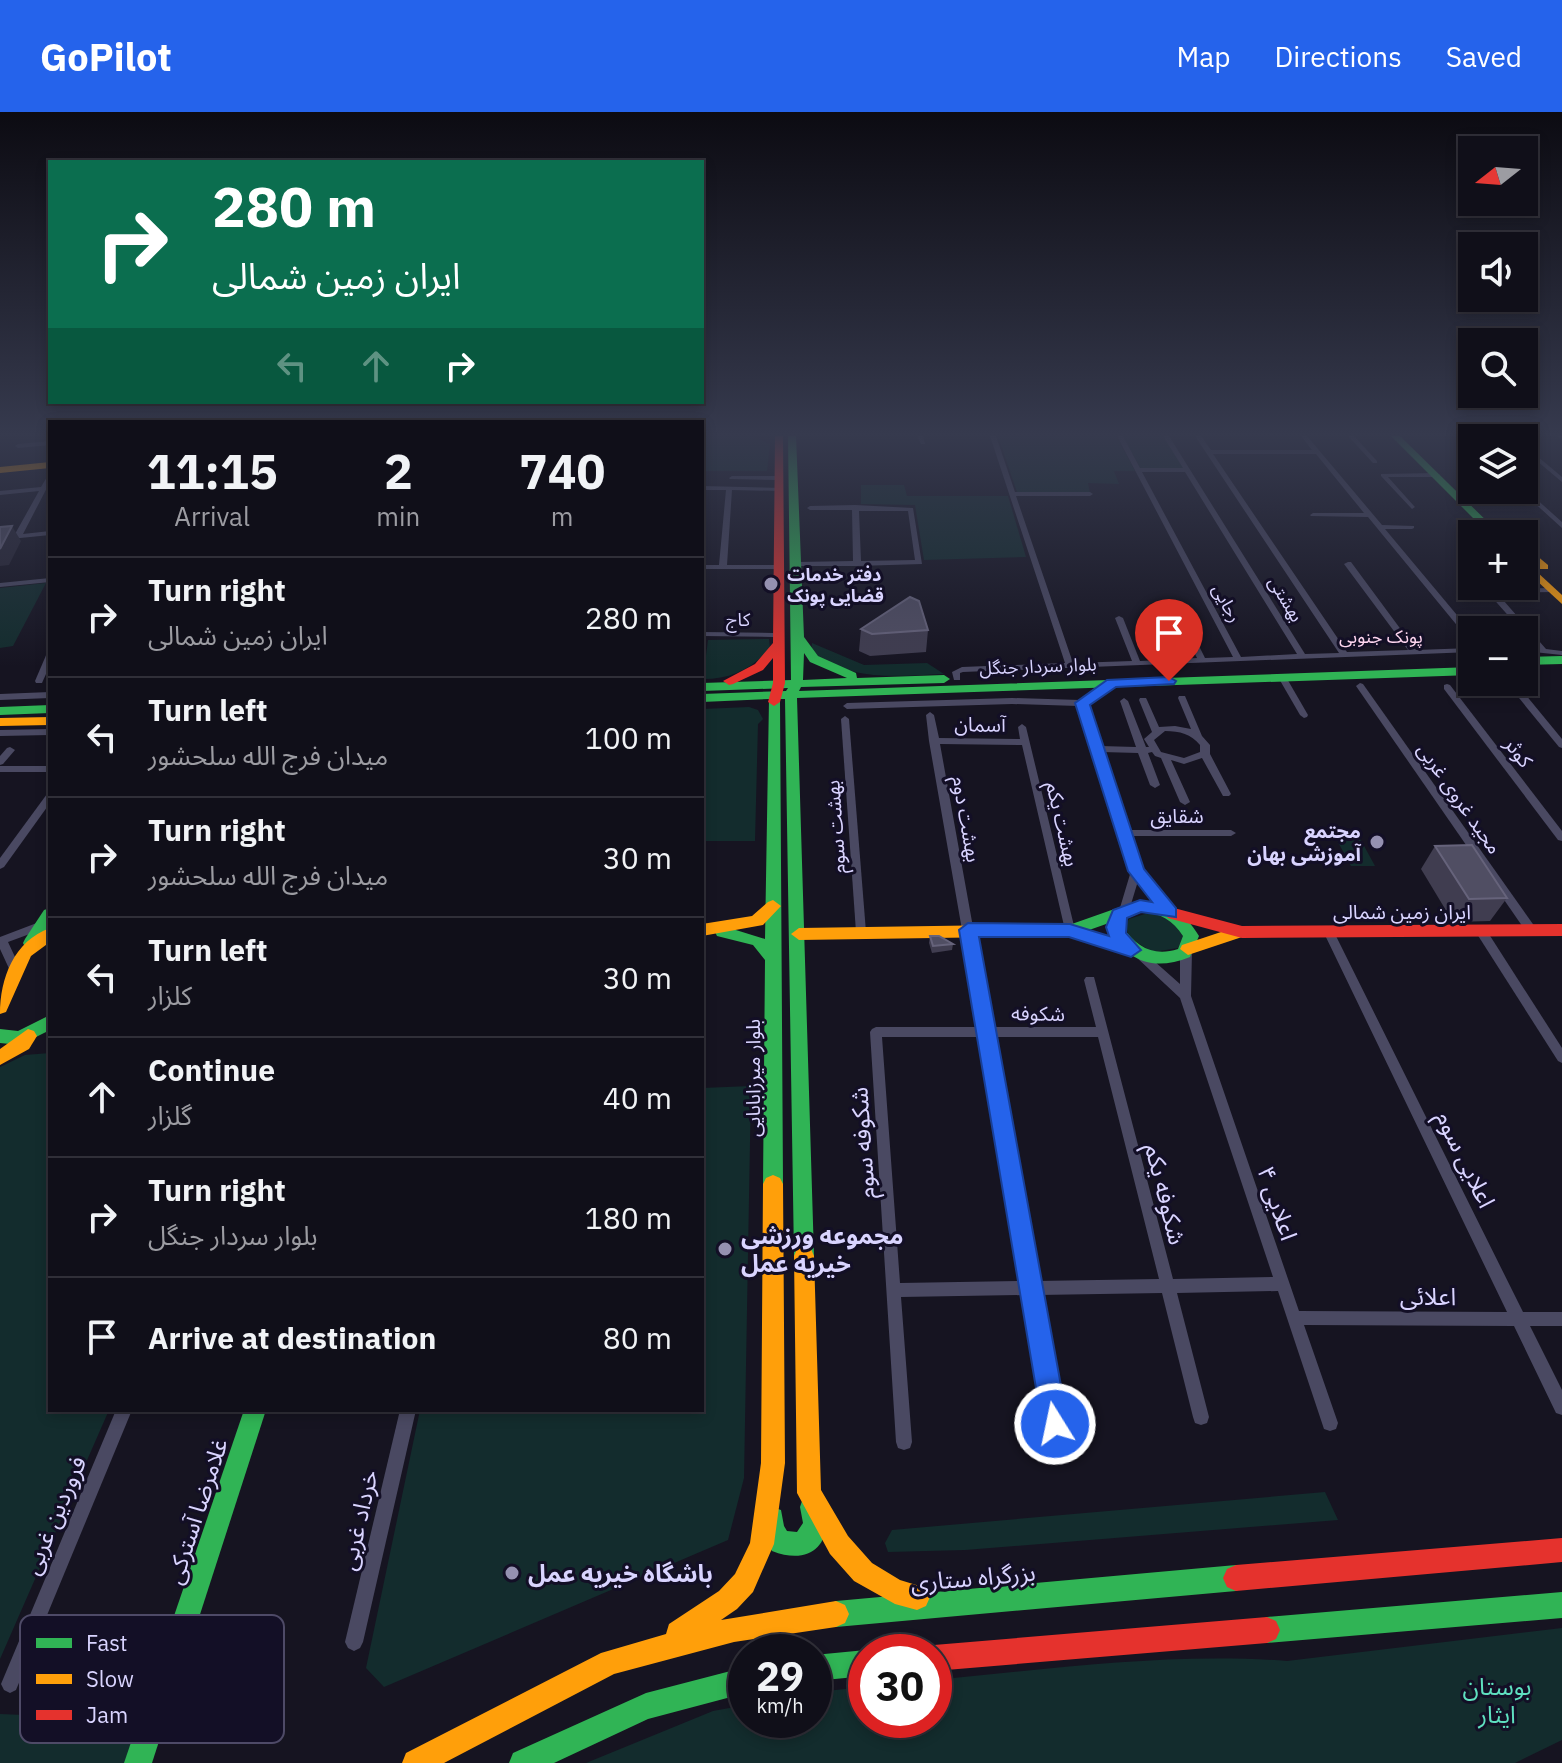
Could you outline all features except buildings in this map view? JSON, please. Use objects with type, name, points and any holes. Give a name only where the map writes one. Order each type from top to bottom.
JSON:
[{"type":"main road","name":"بلوار میرزابابایی","points":[[634,1655],[705,1619],[728,1602],[745,1582],[764,1545],[773,1463],[773,906],[785,689],[798,638],[784,513]]},
{"type":"main road","name":"بلوار میرزابابایی","points":[[786,513],[789,566],[776,640],[785,689],[799,934],[809,1493],[839,1548],[853,1565],[892,1592],[946,1603]]},
{"type":"main road","points":[[1538,566],[1558,592]]},
{"type":"main road","points":[[1538,575],[1558,592]]},
{"type":"main road","points":[[798,638],[804,651],[817,663],[870,680]]},
{"type":"main road","points":[[704,686],[753,671],[776,640]]},
{"type":"main road","name":"بلوار سردار جنگل","points":[[704,698],[870,680],[1458,662]]},
{"type":"main road","name":"بلوار سردار جنگل","points":[[704,687],[785,689],[1112,683],[1458,671]]},
{"type":"main road","points":[[0,711],[48,709]]},
{"type":"main road","points":[[0,722],[48,721]]},
{"type":"main road","points":[[710,930],[757,921],[773,906]]},
{"type":"main road","points":[[799,934],[1070,930],[1122,912],[1151,906],[1172,913],[1188,928],[1191,936],[1187,950],[1166,959],[1136,953],[1070,930]]},
{"type":"main road","points":[[1122,912],[1115,927],[1118,936],[1136,953]]},
{"type":"main road","name":"ایران زمین شمالی","points":[[1172,913],[1242,932],[1562,930]]},
{"type":"main road","points":[[0,1007],[25,952],[48,924]]},
{"type":"main road","points":[[710,930],[758,941],[772,957]]},
{"type":"main road","name":"ایران زمین شمالی","points":[[1187,950],[1242,932]]},
{"type":"main road","points":[[0,1036],[13,1039],[28,1036],[48,1023]]},
{"type":"main road","points":[[0,1058],[23,1044],[28,1036]]},
{"type":"main road","name":"غلامرضا آسترکی","points":[[187,1615],[254,1412]]},
{"type":"main road","points":[[773,1463],[771,1530],[787,1546],[802,1545],[813,1535],[816,1526],[809,1493]]},
{"type":"main road","name":"بزرگراه ستاری","points":[[416,1763],[555,1687],[634,1655],[734,1629],[791,1619],[946,1603],[1562,1550]]},
{"type":"main road","points":[[952,1656],[1562,1605]]},
{"type":"main road","points":[[523,1763],[646,1706],[728,1685]]},
{"type":"main road","name":"غلامرضا آسترکی","points":[[138,1763],[145,1743]]},
{"type":"street","points":[[18,536],[30,513]]},
{"type":"street","points":[[723,567],[727,513]]},
{"type":"street","points":[[855,513],[857,564]]},
{"type":"street","points":[[704,567],[919,562],[912,513]]},
{"type":"street","points":[[1019,513],[1069,664]]},
{"type":"street","name":"رجایی","points":[[1162,513],[1238,658]]},
{"type":"street","name":"بهشتی","points":[[1214,513],[1302,656]]},
{"type":"street","points":[[1250,513],[1345,655]]},
{"type":"street","points":[[1313,515],[1370,515],[1458,621]]},
{"type":"street","points":[[1380,527],[1412,527]]},
{"type":"street","points":[[0,538],[48,533]]},
{"type":"street","points":[[1348,564],[1414,652]]},
{"type":"street","points":[[0,585],[48,580]]},
{"type":"street","points":[[1538,591],[1558,592]]},
{"type":"street","points":[[1500,600],[1556,658]]},
{"type":"street","points":[[1119,618],[1136,661]]},
{"type":"street","points":[[1183,622],[1201,659]]},
{"type":"street","name":"کاج","points":[[704,634],[776,640]]},
{"type":"street","points":[[957,678],[956,672],[962,670],[1069,664],[1458,650]]},
{"type":"street","points":[[39,681],[47,666]]},
{"type":"street","points":[[1282,677],[1304,715]]},
{"type":"street","points":[[847,706],[1012,701],[1082,703],[1112,683]]},
{"type":"street","name":"مجید غروی غربی","points":[[1360,686],[1531,930]]},
{"type":"street","name":"کوثر","points":[[1447,687],[1562,838]]},
{"type":"street","points":[[0,697],[48,695]]},
{"type":"street","points":[[1522,696],[1562,745]]},
{"type":"street","points":[[1182,698],[1205,745],[1205,754],[1226,794]]},
{"type":"street","points":[[1143,700],[1156,731]]},
{"type":"street","points":[[1124,701],[1148,750],[1155,785]]},
{"type":"street","points":[[1082,703],[1136,871],[1172,913]]},
{"type":"street","name":"بهشت دوم","points":[[930,715],[1055,1424]]},
{"type":"street","name":"بهشت سوم","points":[[845,719],[861,932]]},
{"type":"street","name":"بهشت یکم","points":[[1022,727],[1070,930]]},
{"type":"street","points":[[1148,750],[1149,739],[1156,731],[1181,729],[1198,736]]},
{"type":"street","points":[[0,733],[48,732]]},
{"type":"street","name":"آسمان","points":[[934,741],[1025,742]]},
{"type":"street","points":[[1095,749],[1148,750],[1165,757],[1193,761],[1205,754]]},
{"type":"street","points":[[0,762],[10,750]]},
{"type":"street","points":[[1165,757],[1185,802]]},
{"type":"street","points":[[0,769],[48,769]]},
{"type":"street","points":[[0,865],[48,799]]},
{"type":"street","name":"شقایق","points":[[1123,833],[1231,833]]},
{"type":"street","points":[[1122,912],[1136,871]]},
{"type":"street","points":[[16,972],[1,941],[48,924]]},
{"type":"street","name":"اعلایی سوم","points":[[1328,931],[1562,1407]]},
{"type":"street","points":[[1481,931],[1562,1058]]},
{"type":"street","name":"اعلایی ۴","points":[[1187,950],[1185,996],[1330,1423]]},
{"type":"street","name":"اعلایی ۴","points":[[1136,953],[1185,996]]},
{"type":"street","name":"شکوفه یکم","points":[[1090,980],[1201,1417]]},
{"type":"street","name":"شکوفه","points":[[876,1032],[1103,1032]]},
{"type":"street","name":"شکوفه سوم","points":[[876,1032],[904,1442]]},
{"type":"street","points":[[894,1290],[1282,1284]]},
{"type":"street","name":"اعلائی","points":[[1294,1318],[1562,1319]]},
{"type":"street","name":"فروردین غربی","points":[[39,1615],[123,1412]]},
{"type":"street","name":"خرداد غربی","points":[[354,1642],[408,1412]]},
{"type":"street","name":"فروردین غربی","points":[[10,1684],[20,1660]]},
{"type":"green space","points":[[916,513],[1013,513],[1026,557],[924,560]]},
{"type":"green space","points":[[46,583],[13,646],[0,648],[0,588]]},
{"type":"green space","points":[[769,639],[770,648],[756,662],[732,675],[704,679],[708,640]]},
{"type":"green space","points":[[812,643],[864,665],[927,663],[944,674],[891,676],[859,673],[827,662],[811,652]]},
{"type":"green space","points":[[749,707],[758,710],[763,719],[758,724],[755,841],[704,841],[704,709]]},
{"type":"green space","points":[[1333,833],[1357,833],[1375,866],[1351,866]]},
{"type":"green space","points":[[1151,912],[1177,923],[1184,937],[1178,948],[1153,952],[1129,938],[1126,925],[1129,919]]},
{"type":"green space","points":[[48,1053],[48,1412],[108,1412],[0,1659],[0,1067],[25,1055]]},
{"type":"green space","name":"مجموعه ورزشی خیریه عمل","points":[[751,1086],[744,1478],[728,1540],[384,1687],[366,1668],[420,1412],[704,1412],[704,1088]]},
{"type":"green space","points":[[1325,1492],[1338,1520],[965,1550],[888,1552],[885,1543],[892,1530]]},
{"type":"green space","name":"بوستان ایثار","points":[[1562,1628],[1562,1740],[1515,1763],[586,1763],[713,1711],[728,1708],[728,1738],[832,1738],[832,1690],[848,1689],[848,1738],[952,1738],[952,1678],[1154,1660],[1287,1661]]},
{"type":"green space","points":[[0,1714],[20,1715],[20,1743],[136,1743],[129,1763],[0,1763]]},
{"type":"traffic: fast","points":[[794,513],[798,638],[797,682],[791,695],[804,1256]]},
{"type":"traffic: fast","points":[[1474,513],[1481,520]]},
{"type":"traffic: fast","points":[[799,639],[814,659],[852,676]]},
{"type":"traffic: fast","points":[[1538,661],[1562,660]]},
{"type":"traffic: fast","points":[[704,698],[1458,671]]},
{"type":"traffic: fast","points":[[704,687],[944,679]]},
{"type":"traffic: fast","points":[[773,1184],[774,702]]},
{"type":"traffic: fast","points":[[0,711],[48,709]]},
{"type":"traffic: fast","points":[[1140,906],[1164,910],[1182,923],[1191,936],[1184,953],[1164,959],[1154,958],[1135,951],[1127,944],[1115,927],[1120,915],[1140,906]]},
{"type":"traffic: fast","points":[[1075,929],[1119,914]]},
{"type":"traffic: fast","points":[[31,943],[48,917]]},
{"type":"traffic: fast","points":[[723,932],[758,941],[772,957]]},
{"type":"traffic: fast","points":[[0,1036],[20,1038],[48,1023]]},
{"type":"traffic: fast","points":[[187,1615],[254,1412]]},
{"type":"traffic: fast","points":[[772,1519],[771,1530],[781,1542],[802,1545],[816,1526],[812,1507]]},
{"type":"traffic: fast","points":[[836,1614],[1236,1578]]},
{"type":"traffic: fast","points":[[1267,1630],[1562,1605]]},
{"type":"traffic: fast","points":[[832,1666],[848,1665]]},
{"type":"traffic: fast","points":[[523,1763],[646,1706],[728,1685]]},
{"type":"traffic: fast","points":[[138,1763],[145,1743]]},
{"type":"traffic: slow","points":[[1538,561],[1544,567]]},
{"type":"traffic: slow","points":[[1538,577],[1562,601]]},
{"type":"traffic: slow","points":[[0,722],[48,721]]},
{"type":"traffic: slow","points":[[704,930],[757,921],[773,906]]},
{"type":"traffic: slow","points":[[799,934],[1070,930],[1131,950]]},
{"type":"traffic: slow","points":[[1188,949],[1236,933]]},
{"type":"traffic: slow","points":[[0,1007],[25,952],[48,935]]},
{"type":"traffic: slow","points":[[0,1058],[23,1044],[28,1036]]},
{"type":"traffic: slow","points":[[678,1633],[728,1600],[744,1583],[762,1544],[773,1463],[773,1184]]},
{"type":"traffic: slow","points":[[804,1256],[809,1493],[839,1545],[863,1572],[895,1591],[917,1597]]},
{"type":"traffic: slow","points":[[416,1763],[610,1662],[734,1629],[836,1614]]},
{"type":"traffic: jam","points":[[774,702],[779,683],[779,513]]},
{"type":"traffic: jam","points":[[729,681],[759,667],[778,645]]},
{"type":"traffic: jam","points":[[1174,914],[1242,932],[1562,930]]},
{"type":"traffic: jam","points":[[1236,1578],[1562,1550]]},
{"type":"traffic: jam","points":[[952,1656],[1267,1630]]},
{"type":"place","name":"دفتر خدمات قضایی پونک","points":[[771,584]]},
{"type":"place","name":"مجتمع آموزشی بهان","points":[[1377,842]]},
{"type":"place","name":"مجموعه ورزشی خیریه عمل","points":[[725,1249]]},
{"type":"place","name":"باشگاه خیریه عمل","points":[[512,1573]]},
{"type":"district","name":"پونک جنوبی","points":[[1381,636]]},
{"type":"route","points":[[1055,1424],[968,930],[1070,930],[1131,950],[1118,936],[1115,927],[1119,914],[1140,906],[1170,912],[1136,871],[1082,703],[1112,683],[1169,681]]}]
